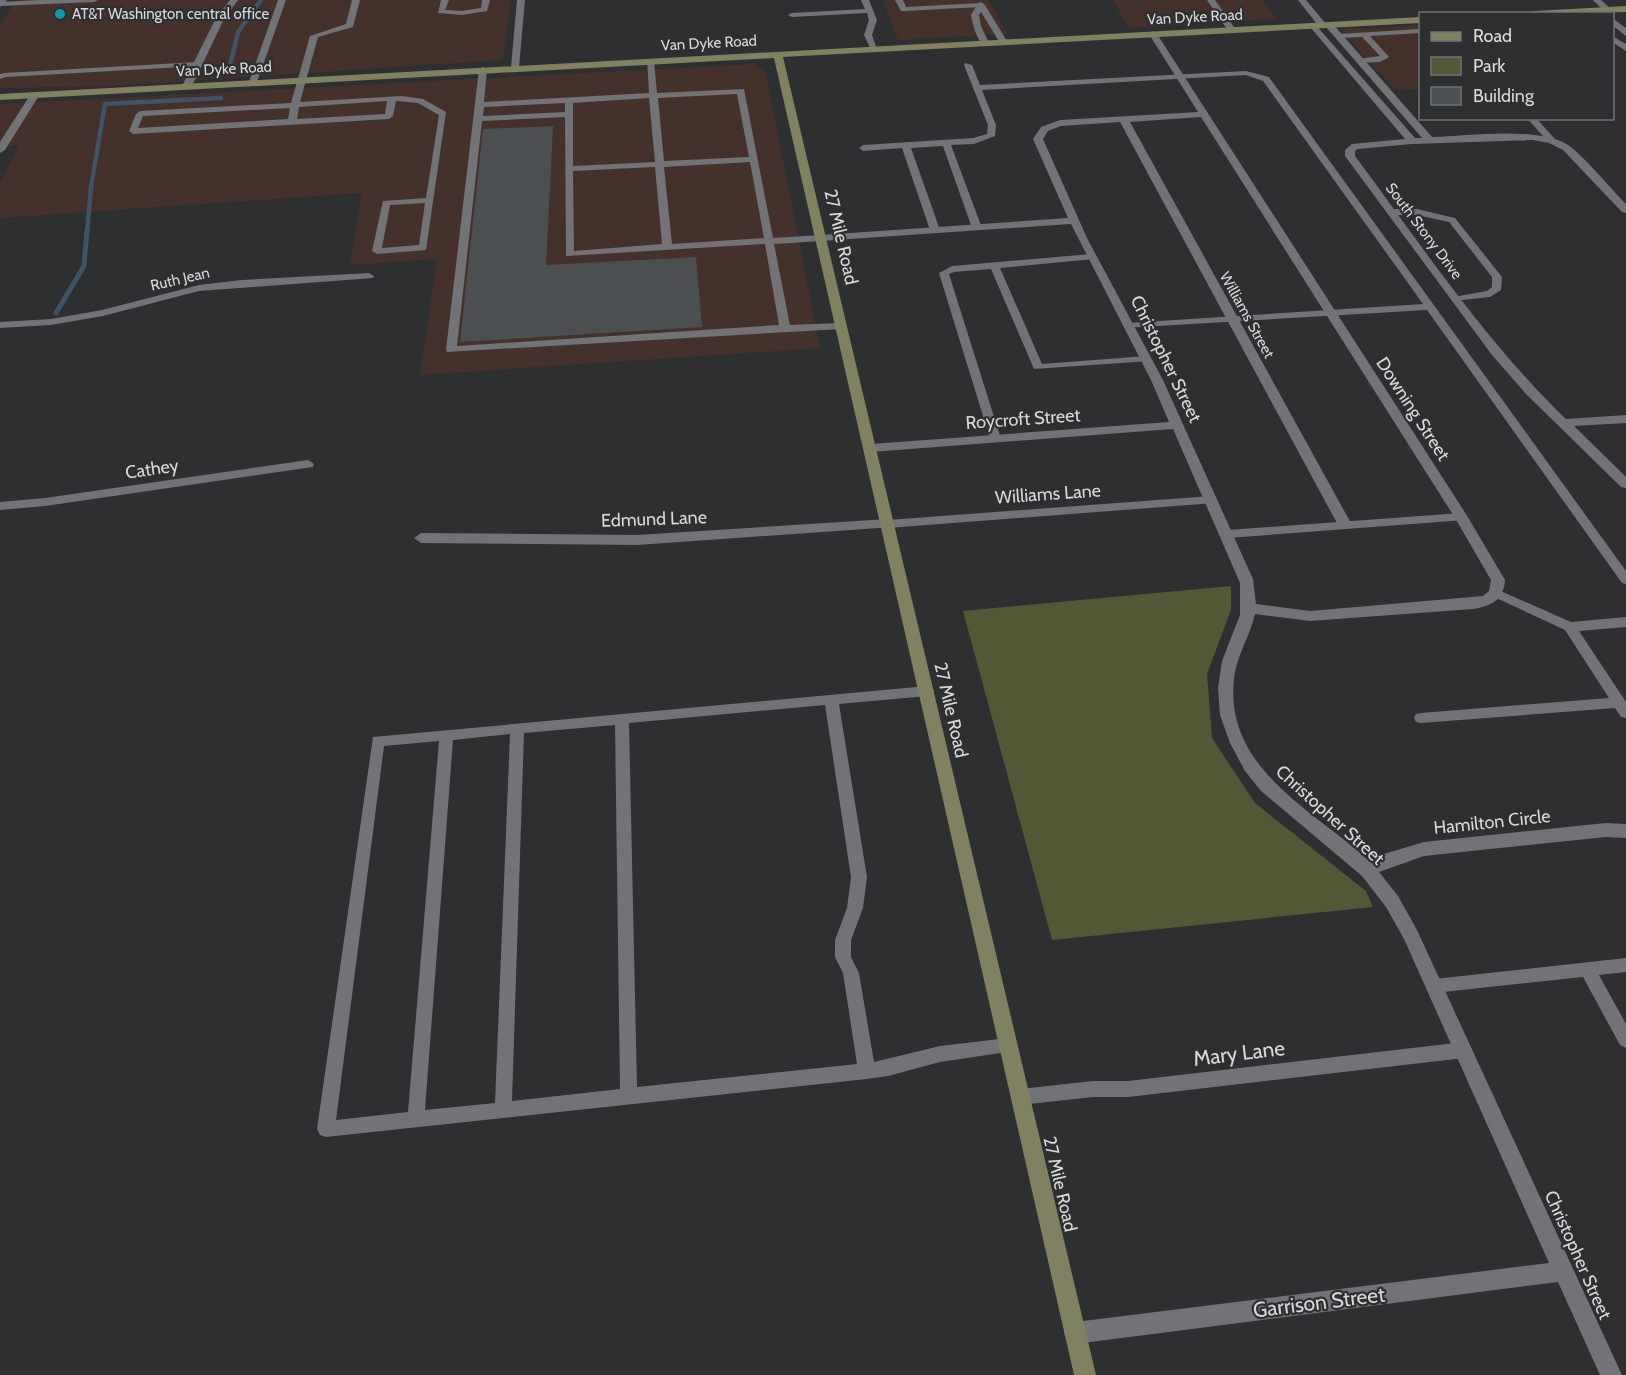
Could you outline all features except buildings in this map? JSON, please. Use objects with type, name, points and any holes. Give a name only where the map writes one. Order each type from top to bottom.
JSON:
[{"type":"street","points":[[187,86],[220,18],[234,0]]},
{"type":"street","points":[[515,67],[521,0]]},
{"type":"street","points":[[1210,0],[1232,30]]},
{"type":"street","points":[[979,2],[1003,42]]},
{"type":"street","points":[[979,2],[975,15],[977,26],[986,43]]},
{"type":"street","points":[[1583,12],[1626,9]]},
{"type":"street","name":"Van Dyke Road","points":[[0,96],[1419,20]]},
{"type":"street","points":[[1614,22],[1626,33]]},
{"type":"street","points":[[1322,26],[1339,36],[1430,141]]},
{"type":"street","points":[[1322,26],[1412,141],[1533,137],[1552,141],[1566,148],[1626,210]]},
{"type":"street","name":"Downing Street","points":[[1152,34],[1181,76],[1496,572],[1498,580],[1496,593]]},
{"type":"street","name":"27 Mile Road","points":[[778,54],[1085,1375]]},
{"type":"street","points":[[0,150],[35,94]]},
{"type":"street","name":"Christopher Street","points":[[1205,114],[1060,123],[1040,134],[1039,146],[1091,257],[1146,359],[1228,534],[1246,579],[1249,608],[1226,677],[1228,714],[1234,735],[1244,755],[1272,793],[1367,870],[1398,911],[1464,1050],[1611,1375]]},
{"type":"street","name":"Williams Street","points":[[1123,118],[1345,525]]},
{"type":"street","name":"South Stony Drive","points":[[1412,141],[1355,146],[1350,150],[1350,156],[1496,353],[1530,391],[1626,484]]},
{"type":"street","points":[[821,238],[1073,221]]},
{"type":"street","name":"Ruth Jean","points":[[0,325],[51,322],[103,313],[210,287],[369,276]]},
{"type":"street","points":[[1565,423],[1626,419]]},
{"type":"street","name":"Roycroft Street","points":[[871,448],[1177,425]]},
{"type":"street","name":"Cathey","points":[[0,506],[45,502],[308,464]]},
{"type":"street","name":"Edmund Lane","points":[[421,538],[637,540],[888,524]]},
{"type":"street","points":[[1249,608],[1292,615],[1330,615],[1473,604],[1490,600],[1496,593]]},
{"type":"street","name":"Hamilton Circle","points":[[1367,870],[1406,854],[1445,845],[1606,830],[1626,831]]},
{"type":"street","name":"Garrison Street","points":[[1075,1333],[1564,1271]]},
{"type":"lane","points":[[1,3],[94,0]]},
{"type":"lane","points":[[253,82],[282,0]]},
{"type":"lane","points":[[292,122],[314,36],[350,25],[356,0]]},
{"type":"lane","points":[[445,0],[441,12],[449,13],[477,12],[484,9],[486,0]]},
{"type":"lane","points":[[865,0],[873,20],[868,35],[875,50]]},
{"type":"lane","points":[[899,0],[904,9],[979,2]]},
{"type":"lane","points":[[1302,0],[1322,26]]},
{"type":"lane","points":[[1597,0],[1605,11]]},
{"type":"lane","points":[[792,15],[870,11]]},
{"type":"lane","points":[[1339,36],[1419,31]]},
{"type":"lane","points":[[1360,60],[1380,60],[1386,57],[1364,34]]},
{"type":"lane","points":[[650,61],[667,247]]},
{"type":"lane","points":[[0,77],[197,64]]},
{"type":"lane","points":[[863,148],[946,144],[974,141],[991,136],[992,125],[968,65]]},
{"type":"lane","points":[[483,69],[451,350],[842,326]]},
{"type":"lane","points":[[978,88],[1246,73],[1266,79],[1626,580]]},
{"type":"lane","points":[[480,105],[741,91],[785,328]]},
{"type":"lane","points":[[392,99],[389,116],[133,131],[140,114],[392,99],[420,101],[443,114],[423,248],[377,251],[386,203],[430,200]]},
{"type":"lane","points":[[569,100],[569,254],[821,238]]},
{"type":"lane","points":[[478,119],[569,114]]},
{"type":"lane","points":[[1533,120],[1552,141]]},
{"type":"lane","points":[[946,144],[977,228]]},
{"type":"lane","points":[[906,146],[935,230]]},
{"type":"lane","points":[[569,169],[754,159]]},
{"type":"lane","points":[[1391,212],[1427,214],[1452,220],[1497,277],[1497,288],[1490,294],[1457,299]]},
{"type":"lane","points":[[996,439],[944,273],[952,269],[1091,257]]},
{"type":"lane","points":[[994,265],[1038,367],[1146,359]]},
{"type":"lane","points":[[1128,326],[1430,307]]},
{"type":"lane","name":"Williams Lane","points":[[888,524],[1211,500]]},
{"type":"lane","points":[[1228,534],[1461,517]]},
{"type":"lane","points":[[1496,593],[1570,627],[1626,622]]},
{"type":"lane","points":[[1421,718],[1622,708],[1570,627]]},
{"type":"lane","points":[[927,691],[378,741],[326,1129],[867,1071],[888,1068],[940,1054],[1008,1046]]},
{"type":"lane","points":[[831,699],[859,877],[855,908],[843,940],[843,957],[851,974],[867,1071]]},
{"type":"lane","points":[[622,719],[630,1096]]},
{"type":"lane","points":[[503,1110],[517,729]]},
{"type":"lane","points":[[416,1119],[446,735]]},
{"type":"lane","points":[[1434,986],[1626,966]]},
{"type":"lane","points":[[1587,969],[1626,1040]]},
{"type":"lane","name":"Mary Lane","points":[[1020,1097],[1093,1089],[1128,1089],[1464,1050]]},
{"type":"shaded area","points":[[16,0],[511,0],[503,60],[111,86],[0,88],[0,25]]},
{"type":"shaded area","points":[[883,0],[989,0],[1007,34],[898,40]]},
{"type":"shaded area","points":[[1113,0],[1262,0],[1277,19],[1129,28]]},
{"type":"shaded area","points":[[1419,25],[1419,89],[1395,90],[1340,29]]},
{"type":"shaded area","points":[[755,64],[766,74],[820,348],[420,375],[437,259],[350,265],[362,193],[0,218],[0,183],[19,145],[0,146],[0,104]]},
{"type":"green space","points":[[1231,586],[1231,610],[1207,674],[1212,738],[1255,803],[1366,891],[1373,907],[1052,940],[963,611]]},
{"type":"waterway","points":[[228,74],[238,32],[261,0]]},
{"type":"waterway","points":[[87,232],[91,187],[105,104],[221,98]]},
{"type":"waterway","points":[[56,313],[84,266],[87,231]]},
{"type":"place","name":"AT&T Washington central office","points":[[60,14]]}]
